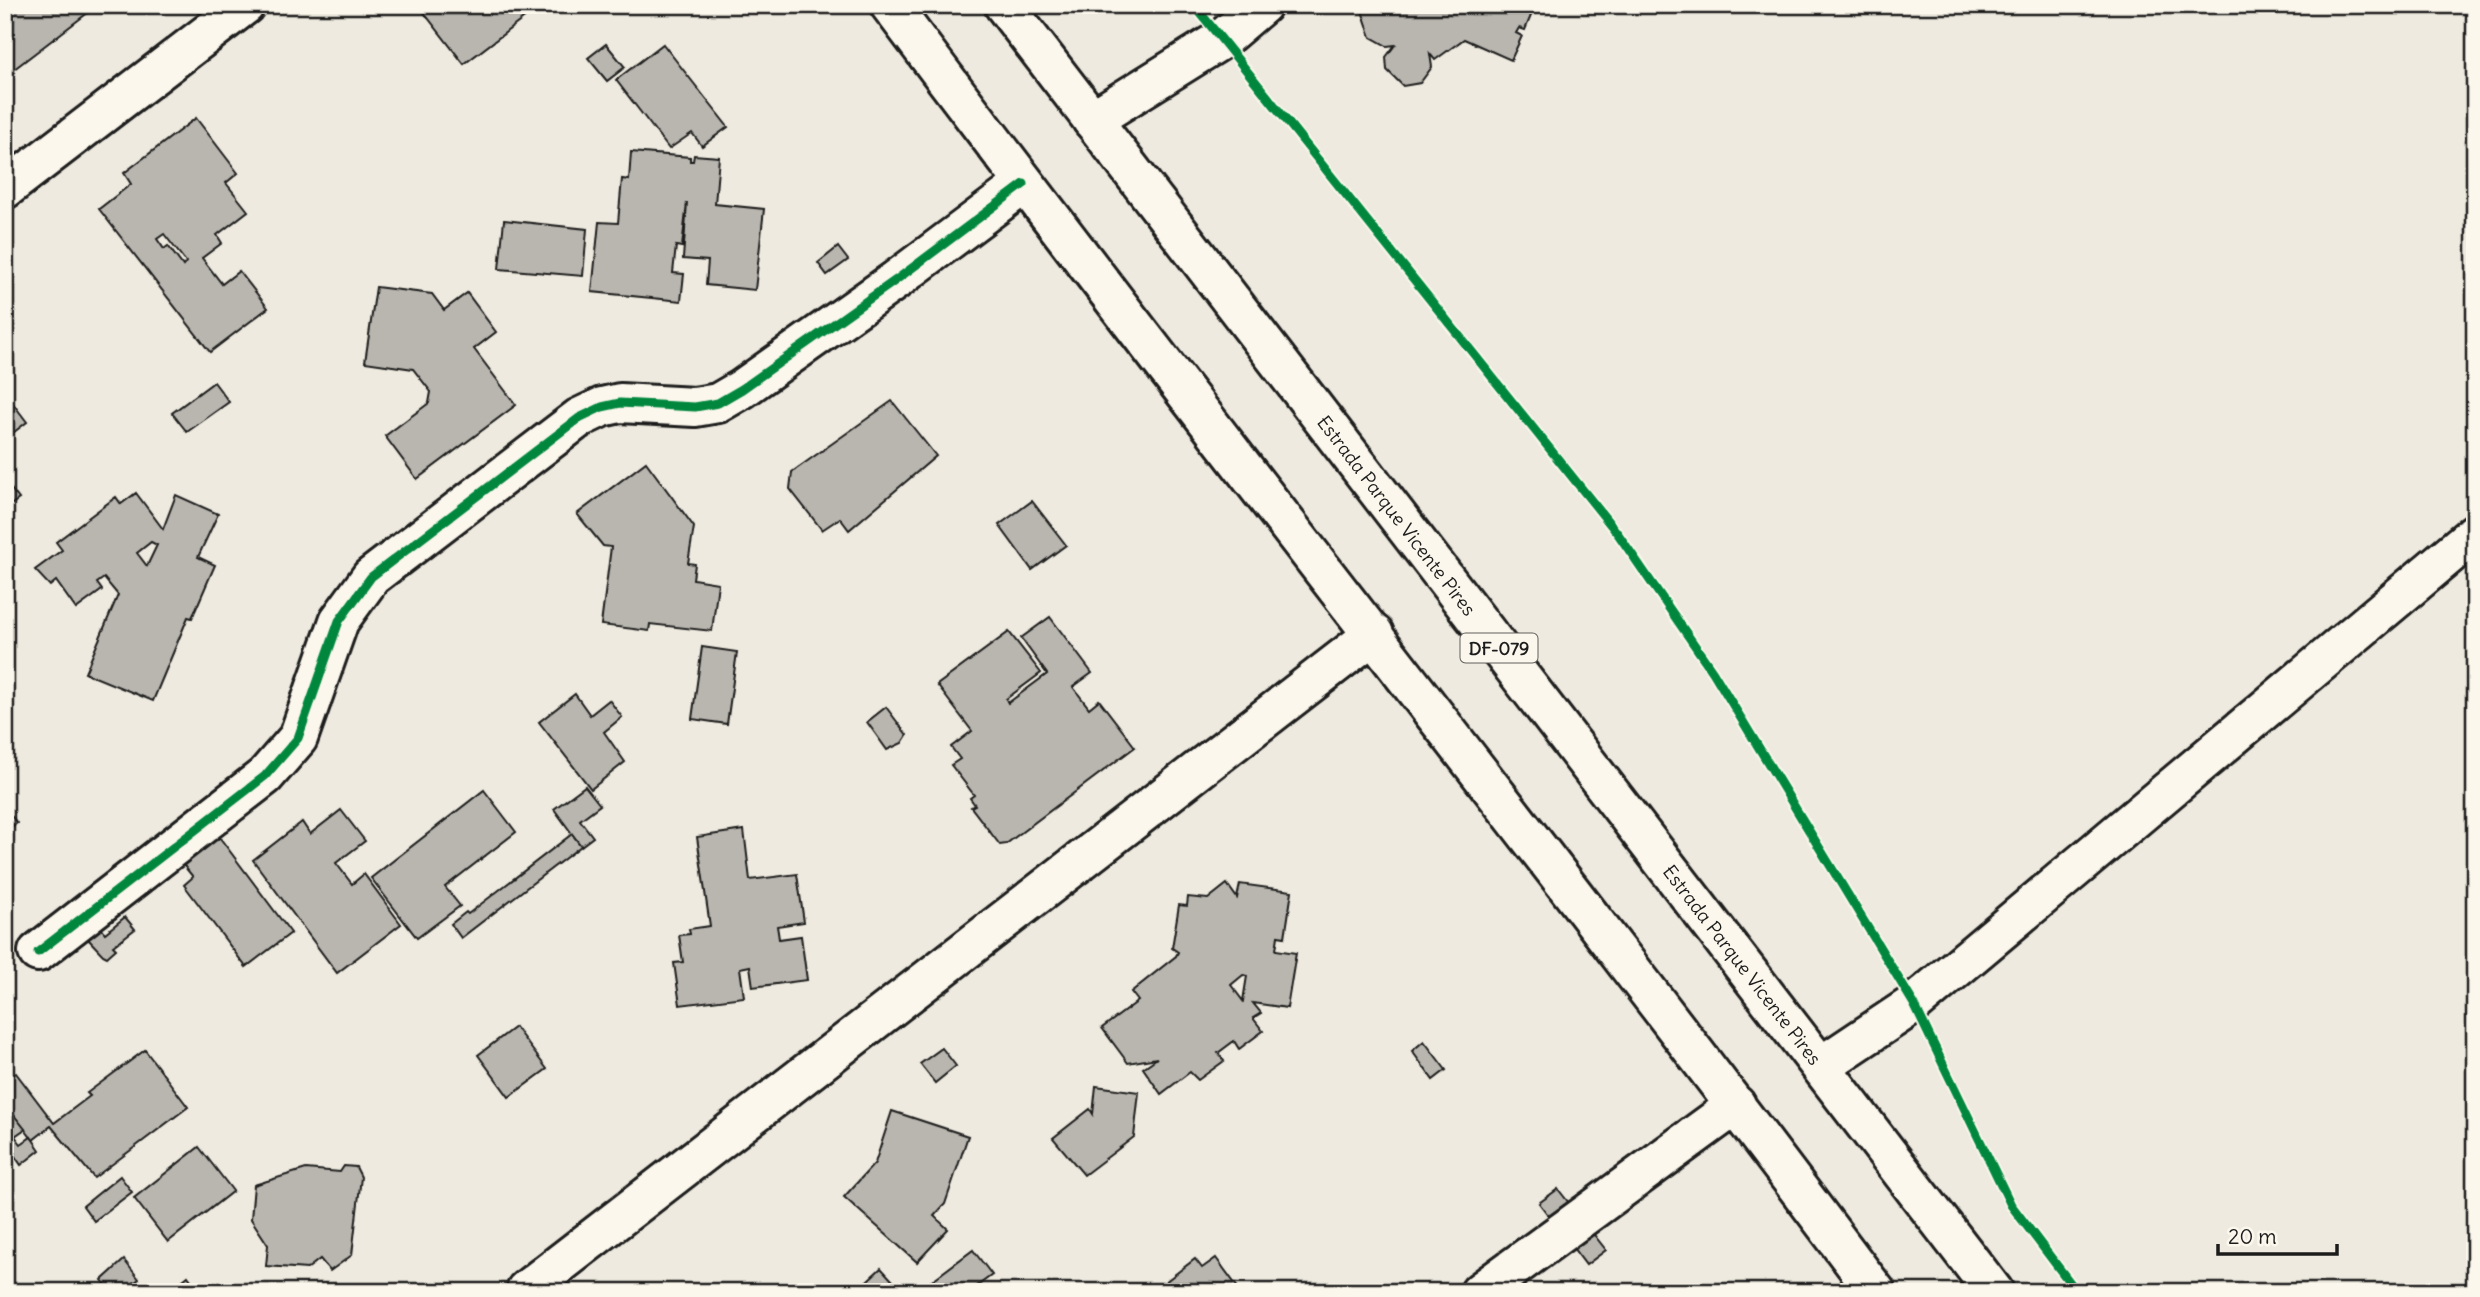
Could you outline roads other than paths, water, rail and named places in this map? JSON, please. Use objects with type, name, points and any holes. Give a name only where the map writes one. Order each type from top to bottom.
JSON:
[{"type":"street","points":[[5,189],[245,5]]},
{"type":"street","points":[[890,5],[1024,184],[1736,1105],[1876,1292]]},
{"type":"street","name":"Estrada Parque Vicente Pires","points":[[1004,5],[1994,1292]]},
{"type":"street","points":[[1092,120],[1222,39],[1262,5]]},
{"type":"street","points":[[38,952],[273,767],[298,738],[339,621],[371,577],[579,418],[602,407],[620,403],[695,407],[718,403],[742,389],[895,281],[1024,184]]},
{"type":"street","points":[[1821,1066],[1913,1004],[2475,533]]},
{"type":"street","points":[[526,1290],[1374,634]]},
{"type":"street","points":[[1480,1292],[1736,1105]]}]
